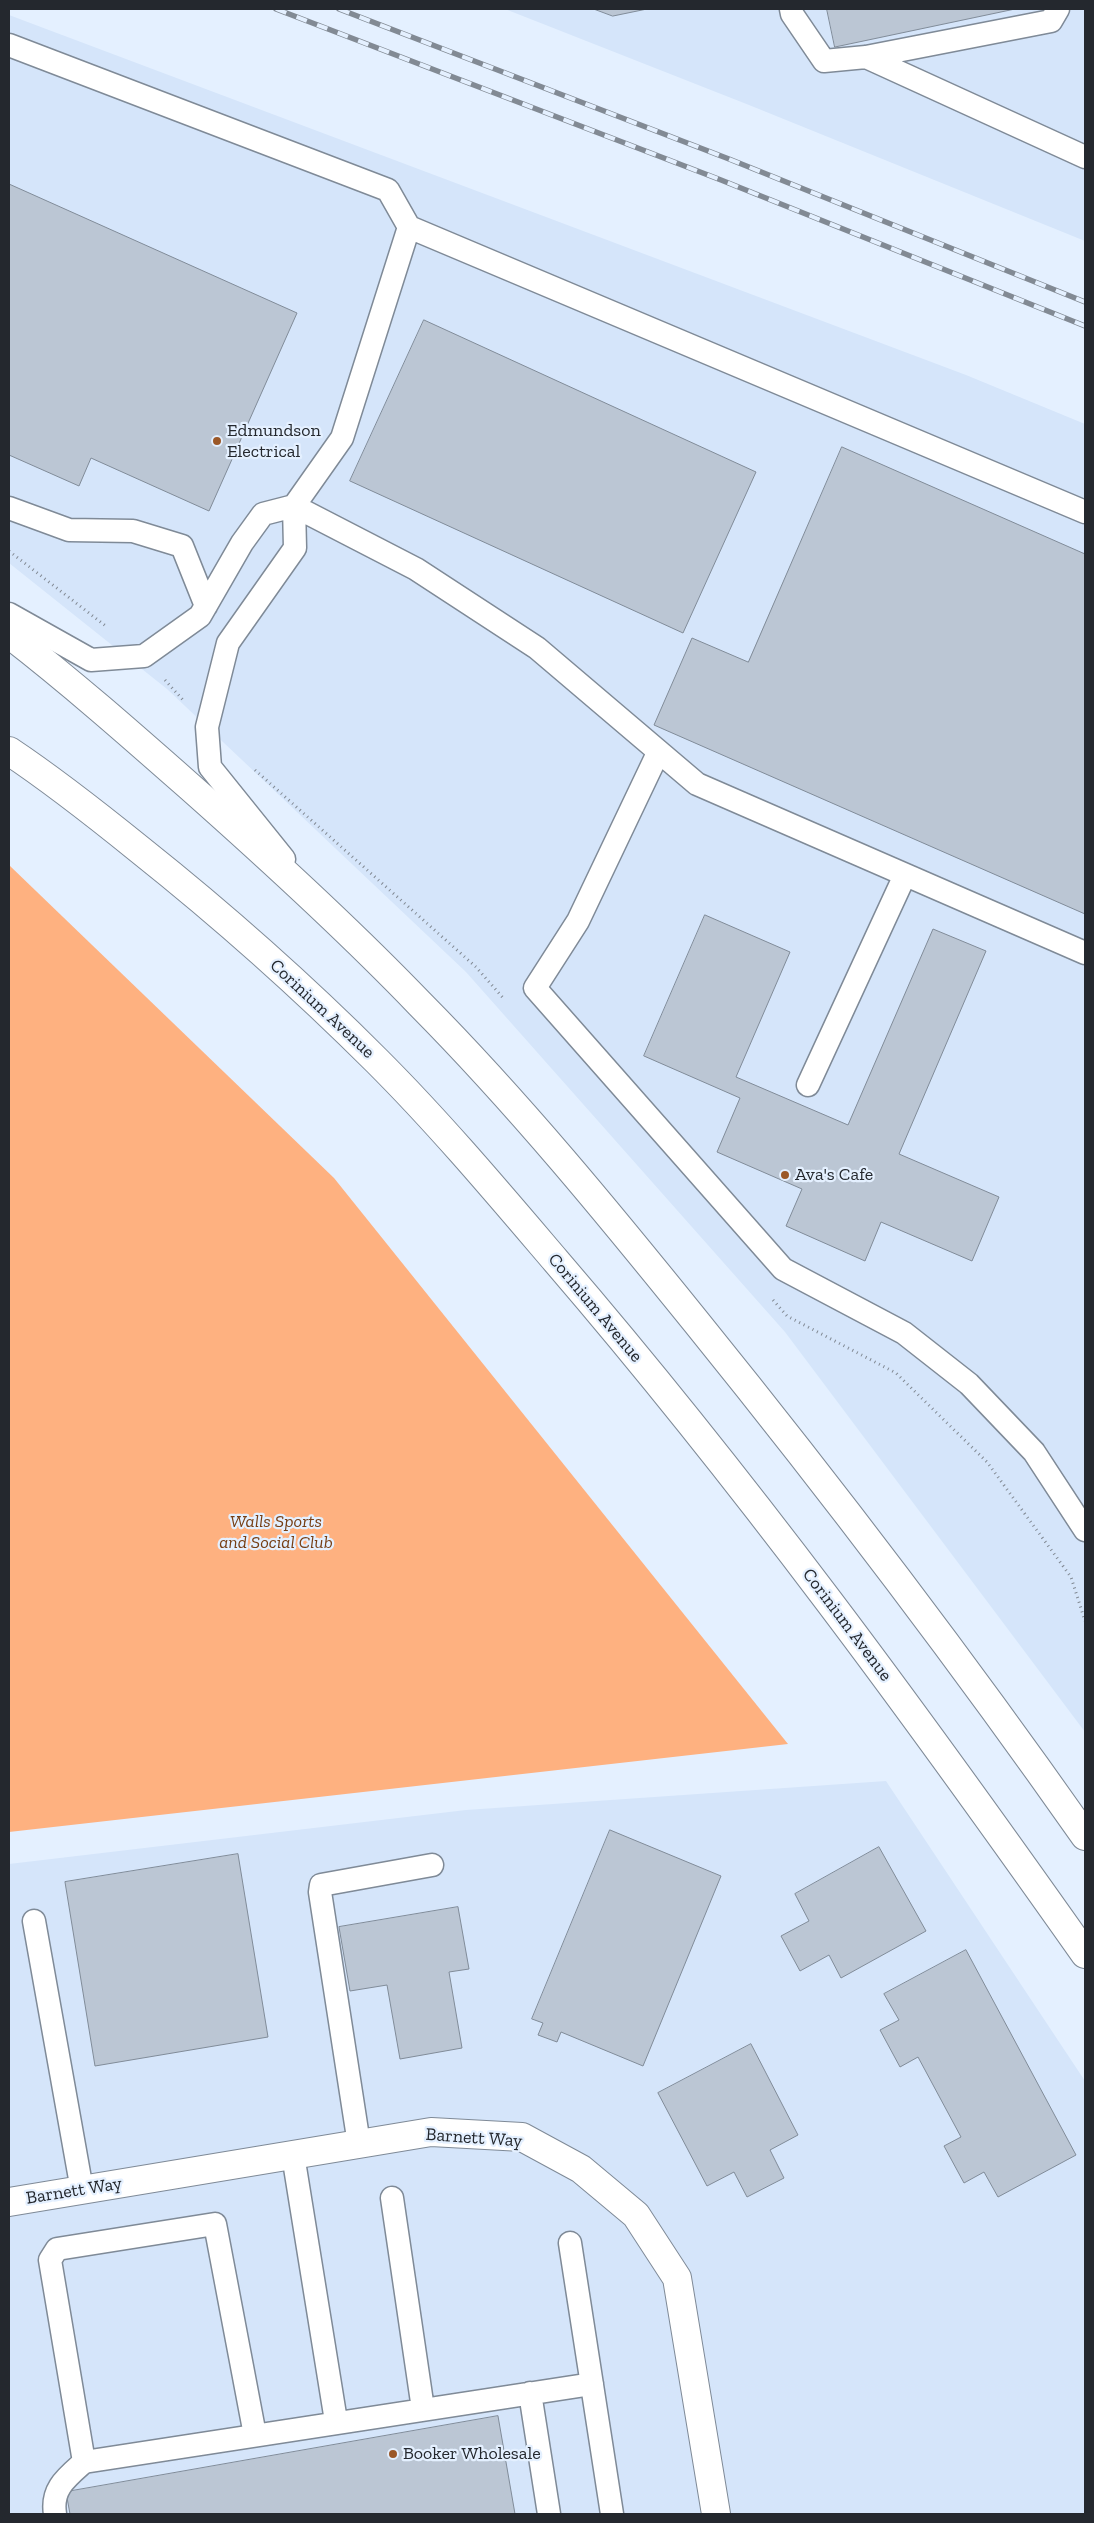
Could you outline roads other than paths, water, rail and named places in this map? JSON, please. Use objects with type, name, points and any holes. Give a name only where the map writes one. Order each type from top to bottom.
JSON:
[{"type":"main road","points":[[9,634],[124,728],[239,830],[327,912],[422,1005],[523,1116],[636,1247],[764,1406],[903,1585],[1085,1836]]},
{"type":"main road","name":"Corinium Avenue","points":[[9,751],[98,816],[251,942],[379,1063],[480,1172],[595,1306],[717,1455],[851,1628],[970,1791],[1085,1954]]},
{"type":"main road","name":"Barnett Way","points":[[9,2202],[431,2132],[522,2137],[581,2169],[636,2215],[677,2278],[716,2514]]},
{"type":"lane","points":[[791,9],[792,14],[824,61],[866,57],[1051,21],[1058,9]]},
{"type":"lane","points":[[9,45],[388,190],[409,227],[1085,512]]},
{"type":"lane","points":[[866,57],[1085,157]]},
{"type":"lane","points":[[327,912],[210,767],[207,727],[228,643],[295,548],[294,506],[342,438],[409,227]]},
{"type":"lane","points":[[9,614],[91,660],[144,656],[200,616],[242,543],[263,514],[294,506],[416,569],[537,648],[658,753],[697,784],[1085,953]]},
{"type":"lane","points":[[9,508],[68,530],[133,531],[182,546],[206,606]]},
{"type":"lane","points":[[658,753],[578,921],[535,988],[783,1269],[904,1333],[969,1384],[1034,1452],[1085,1530]]},
{"type":"lane","points":[[808,1085],[906,875]]},
{"type":"lane","points":[[359,2144],[320,1892],[321,1885],[432,1865]]},
{"type":"lane","points":[[34,1921],[82,2190]]},
{"type":"lane","points":[[293,2155],[336,2421]]},
{"type":"lane","points":[[392,2198],[423,2409]]},
{"type":"lane","points":[[84,2462],[50,2260],[57,2250],[215,2224],[255,2435]]},
{"type":"lane","points":[[570,2243],[612,2514]]},
{"type":"lane","points":[[55,2514],[55,2494],[61,2482],[84,2462],[336,2421],[592,2384]]},
{"type":"lane","points":[[530,2393],[549,2514]]},
{"type":"railway","points":[[276,9],[721,180],[1085,326]]},
{"type":"railway","points":[[339,9],[729,159],[1085,302]]},
{"type":"place","name":"Edmundson Electrical","points":[[217,441]]},
{"type":"place","name":"Ava's Cafe","points":[[785,1175]]},
{"type":"place","name":"Booker Wholesale","points":[[393,2454]]},
{"type":"park label","name":"Walls Sports and Social Club","points":[[276,1532]]}]
